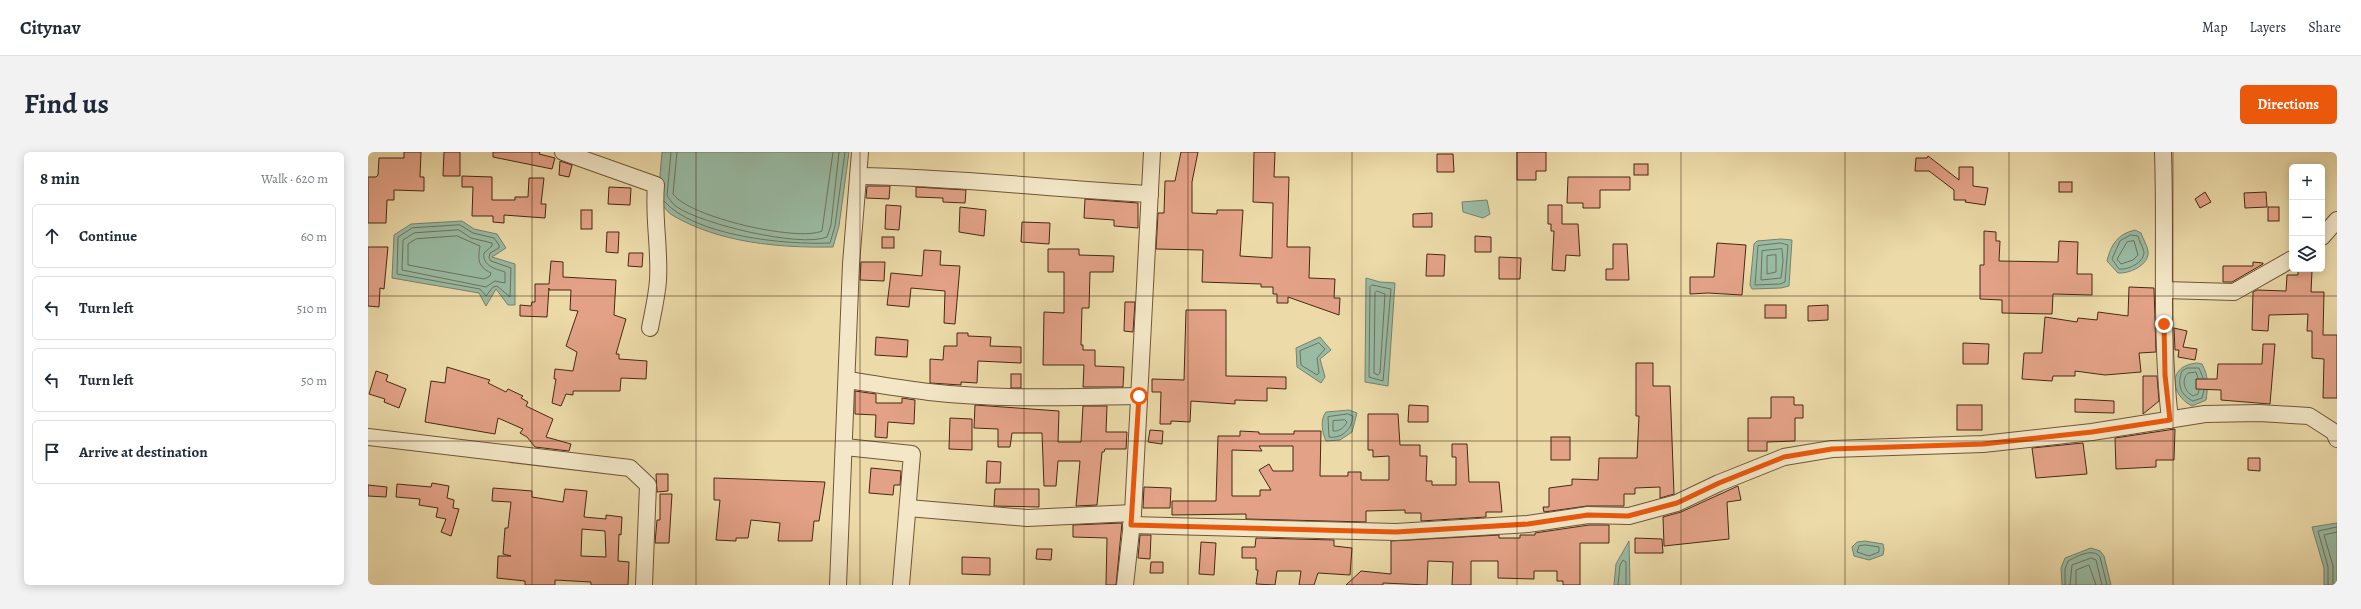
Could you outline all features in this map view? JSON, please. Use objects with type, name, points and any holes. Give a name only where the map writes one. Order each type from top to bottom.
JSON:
[{"type":"street","points":[[564,152],[656,185],[654,206],[657,222],[658,280],[650,328]]},
{"type":"street","points":[[838,585],[848,380],[851,264],[860,152]]},
{"type":"street","points":[[1125,585],[1132,519],[1152,152]]},
{"type":"street","points":[[2164,152],[2165,375],[2170,420]]},
{"type":"street","points":[[858,176],[926,177],[977,184],[1150,194]]},
{"type":"street","points":[[2324,236],[2337,220]]},
{"type":"street","points":[[2165,290],[2234,292],[2289,261]]},
{"type":"street","points":[[848,380],[930,392],[964,394],[1059,397],[1139,396]]},
{"type":"street","points":[[908,508],[1027,518],[1132,519],[1396,532],[1528,524],[1588,515],[1628,516],[1677,503],[1719,483],[1784,457],[1832,449],[1983,444],[2092,432],[2205,414],[2259,413],[2309,416],[2334,432],[2337,439]]},
{"type":"street","points":[[368,437],[630,468],[648,485],[644,585]]},
{"type":"street","points":[[845,447],[912,454],[901,585]]},
{"type":"water","points":[[662,152],[849,152],[839,226],[833,247],[771,245],[750,242],[710,232],[672,215],[666,210],[658,199]]},
{"type":"water","points":[[1487,200],[1490,214],[1483,218],[1463,212],[1462,202]]},
{"type":"water","points":[[462,221],[474,229],[497,234],[506,248],[492,257],[515,264],[515,305],[508,305],[496,289],[486,306],[479,293],[392,278],[394,235],[411,224]]},
{"type":"water","points":[[2135,230],[2141,233],[2148,251],[2148,256],[2138,268],[2128,272],[2118,273],[2107,261],[2111,250],[2113,245],[2120,237]]},
{"type":"water","points":[[1781,239],[1792,240],[1789,286],[1781,288],[1752,289],[1750,285],[1754,244],[1757,241]]},
{"type":"water","points":[[1366,278],[1380,282],[1395,283],[1388,386],[1365,382]]},
{"type":"water","points":[[1320,337],[1331,350],[1320,359],[1325,377],[1321,383],[1297,367],[1296,348]]},
{"type":"water","points":[[2197,363],[2202,364],[2206,373],[2207,396],[2206,400],[2192,406],[2184,401],[2179,394],[2175,381],[2177,374],[2181,369],[2188,365]]},
{"type":"water","points":[[1349,410],[1357,413],[1352,432],[1340,440],[1326,441],[1322,426],[1323,418],[1326,412]]},
{"type":"water","points":[[2337,523],[2337,585],[2324,585],[2324,568],[2312,527]]},
{"type":"water","points":[[1629,541],[1630,585],[1614,585],[1616,564]]},
{"type":"water","points":[[1865,541],[1883,544],[1883,555],[1869,560],[1854,556],[1852,547],[1857,542]]},
{"type":"water","points":[[2091,548],[2100,551],[2104,556],[2111,585],[2062,585],[2061,568],[2065,558]]},
{"type":"building","points":[[404,152],[421,152],[420,177],[424,177],[424,191],[394,190],[394,200],[387,200],[386,223],[368,223],[368,177],[376,177],[378,175],[379,158],[404,158]]},
{"type":"building","points":[[444,152],[460,152],[460,176],[443,176]]},
{"type":"building","points":[[493,152],[540,152],[539,154],[555,158],[552,169],[493,157]]},
{"type":"building","points":[[1181,152],[1198,152],[1192,182],[1192,213],[1217,214],[1217,210],[1243,210],[1240,256],[1272,258],[1273,203],[1253,202],[1254,152],[1275,152],[1274,177],[1289,177],[1287,247],[1310,247],[1309,278],[1335,279],[1334,298],[1340,298],[1339,315],[1288,297],[1288,303],[1277,303],[1277,294],[1273,294],[1273,287],[1261,287],[1261,284],[1202,282],[1203,250],[1156,249],[1158,213],[1164,213],[1165,181],[1175,181]]},
{"type":"building","points":[[1517,152],[1546,152],[1546,171],[1536,171],[1536,180],[1517,180]]},
{"type":"building","points":[[1437,154],[1453,154],[1454,172],[1437,172]]},
{"type":"building","points":[[1928,156],[1959,180],[1959,167],[1973,167],[1973,186],[1988,188],[1985,205],[1965,202],[1966,200],[1954,200],[1954,190],[1929,171],[1915,171],[1916,158],[1927,158]]},
{"type":"building","points":[[560,161],[572,165],[569,177],[559,175]]},
{"type":"building","points":[[1634,164],[1648,164],[1648,175],[1634,175]]},
{"type":"building","points":[[462,176],[492,177],[492,200],[515,200],[515,197],[528,197],[529,178],[544,178],[541,204],[546,204],[545,218],[504,215],[504,223],[493,222],[493,216],[472,216],[473,187],[462,187]]},
{"type":"building","points":[[1568,177],[1630,177],[1630,190],[1600,190],[1600,208],[1583,208],[1583,203],[1567,203]]},
{"type":"building","points":[[2059,182],[2072,182],[2072,192],[2059,192]]},
{"type":"building","points":[[867,186],[890,186],[889,199],[866,198]]},
{"type":"building","points":[[609,187],[631,188],[630,205],[608,204]]},
{"type":"building","points":[[916,187],[966,190],[965,203],[943,202],[943,198],[916,197]]},
{"type":"building","points":[[2205,192],[2211,202],[2200,208],[2195,199]]},
{"type":"building","points":[[2266,192],[2267,207],[2245,208],[2244,193]]},
{"type":"building","points":[[1085,199],[1138,203],[1138,228],[1114,226],[1114,220],[1084,218]]},
{"type":"building","points":[[886,205],[901,206],[899,230],[885,229]]},
{"type":"building","points":[[1548,205],[1562,205],[1562,224],[1578,224],[1580,256],[1566,255],[1565,271],[1552,270],[1554,231],[1551,231],[1551,224],[1548,224]]},
{"type":"building","points":[[960,207],[986,210],[984,236],[959,232]]},
{"type":"building","points":[[2268,207],[2279,207],[2279,221],[2268,221]]},
{"type":"building","points":[[581,210],[592,210],[592,229],[581,229]]},
{"type":"building","points":[[1432,213],[1432,227],[1413,227],[1413,214]]},
{"type":"building","points":[[1022,222],[1050,223],[1049,244],[1021,242]]},
{"type":"building","points":[[1984,231],[1996,232],[1996,241],[2000,241],[1999,261],[2058,262],[2059,241],[2078,242],[2077,274],[2092,274],[2092,295],[2053,294],[2052,314],[2002,313],[2002,300],[1980,299],[1980,265],[1984,265]]},
{"type":"building","points":[[607,232],[619,232],[618,253],[606,252]]},
{"type":"building","points":[[1475,236],[1491,237],[1491,252],[1475,252]]},
{"type":"building","points":[[882,237],[894,237],[894,248],[882,248]]},
{"type":"building","points":[[1717,243],[1746,245],[1742,295],[1708,293],[1690,294],[1690,277],[1714,277]]},
{"type":"building","points":[[1613,244],[1627,244],[1629,280],[1606,280],[1606,269],[1613,269]]},
{"type":"building","points":[[368,247],[388,247],[384,289],[380,288],[379,307],[368,306]]},
{"type":"building","points":[[1048,249],[1079,249],[1079,255],[1114,256],[1113,272],[1090,272],[1089,308],[1082,308],[1081,345],[1083,345],[1083,350],[1095,350],[1095,366],[1124,367],[1123,387],[1083,387],[1084,365],[1043,365],[1044,312],[1064,313],[1064,272],[1048,272]]},
{"type":"building","points":[[924,250],[941,251],[940,265],[960,266],[955,324],[944,323],[945,291],[911,288],[909,307],[887,305],[891,273],[922,276]]},
{"type":"building","points":[[629,253],[643,253],[642,267],[628,266]]},
{"type":"building","points":[[1427,254],[1445,255],[1444,276],[1426,276]]},
{"type":"building","points":[[1499,257],[1521,258],[1520,279],[1499,279]]},
{"type":"building","points":[[551,261],[563,262],[563,277],[616,280],[614,315],[626,319],[616,354],[619,354],[619,359],[647,361],[646,379],[621,378],[620,391],[573,391],[573,395],[566,394],[561,406],[552,403],[556,379],[554,379],[555,369],[573,371],[577,352],[566,346],[578,311],[570,310],[571,290],[549,290],[549,288],[547,317],[520,316],[520,305],[531,306],[532,302],[535,302],[535,284],[549,284]]},
{"type":"building","points":[[861,262],[885,262],[884,281],[860,280]]},
{"type":"building","points":[[2253,262],[2263,264],[2232,282],[2223,282],[2223,266],[2253,266]]},
{"type":"building","points":[[2298,272],[2312,272],[2311,292],[2324,292],[2323,335],[2337,335],[2337,398],[2323,398],[2324,359],[2312,358],[2312,331],[2307,331],[2308,314],[2269,315],[2268,331],[2252,330],[2253,292],[2257,290],[2286,291],[2287,275],[2298,275]]},
{"type":"building","points":[[2129,287],[2154,288],[2156,352],[2139,353],[2141,372],[2105,375],[2075,371],[2075,376],[2053,376],[2052,381],[2022,379],[2024,353],[2042,353],[2045,317],[2077,322],[2078,318],[2097,320],[2098,312],[2128,316]]},
{"type":"building","points":[[1125,302],[1135,302],[1133,332],[1124,331]]},
{"type":"building","points":[[1765,305],[1786,305],[1786,318],[1765,318]]},
{"type":"building","points":[[1828,305],[1828,320],[1808,321],[1808,306]]},
{"type":"building","points":[[1186,310],[1226,310],[1226,376],[1286,377],[1286,389],[1267,388],[1267,401],[1235,400],[1235,404],[1191,401],[1190,422],[1171,421],[1171,424],[1160,424],[1161,392],[1152,392],[1152,379],[1184,380]]},
{"type":"building","points":[[2174,328],[2187,331],[2183,347],[2197,349],[2195,360],[2178,357],[2179,350],[2175,350]]},
{"type":"building","points":[[957,333],[968,333],[968,336],[991,337],[990,346],[1021,347],[1021,363],[978,361],[977,383],[961,382],[961,385],[930,383],[930,359],[943,360],[944,346],[957,346]]},
{"type":"building","points":[[876,337],[908,340],[907,357],[875,355]]},
{"type":"building","points":[[1963,343],[1989,344],[1988,364],[1963,364]]},
{"type":"building","points":[[2263,344],[2275,344],[2270,404],[2221,400],[2221,390],[2196,389],[2196,379],[2217,379],[2218,364],[2262,364]]},
{"type":"building","points":[[1636,363],[1653,363],[1653,386],[1670,386],[1674,494],[1660,498],[1660,487],[1635,488],[1635,494],[1624,494],[1624,506],[1587,506],[1544,512],[1543,507],[1549,507],[1549,488],[1572,485],[1572,479],[1598,480],[1599,458],[1637,458],[1639,416],[1636,416]]},
{"type":"building","points":[[447,367],[490,380],[488,383],[506,392],[508,389],[523,396],[521,398],[528,402],[526,406],[553,419],[546,437],[571,444],[569,451],[535,447],[527,437],[520,433],[523,429],[498,418],[495,434],[425,422],[431,381],[445,383]]},
{"type":"building","points":[[376,371],[388,375],[386,381],[406,389],[399,408],[384,402],[385,399],[369,394]]},
{"type":"building","points":[[1011,374],[1021,374],[1021,388],[1011,388]]},
{"type":"building","points":[[2143,376],[2157,376],[2159,401],[2143,414]]},
{"type":"building","points":[[855,391],[876,394],[876,403],[902,403],[902,398],[915,400],[914,424],[888,422],[887,438],[875,437],[876,415],[855,414]]},
{"type":"building","points":[[1771,397],[1794,397],[1794,405],[1803,405],[1803,418],[1795,418],[1795,441],[1767,442],[1767,451],[1748,451],[1748,418],[1771,418]]},
{"type":"building","points":[[2075,399],[2114,401],[2114,413],[2075,412]]},
{"type":"building","points":[[975,405],[1059,411],[1058,442],[1081,442],[1083,406],[1107,406],[1106,432],[1127,432],[1126,449],[1105,449],[1104,452],[1102,452],[1097,505],[1076,506],[1080,461],[1058,461],[1056,486],[1044,486],[1042,433],[1012,433],[1010,447],[998,447],[998,429],[974,428]]},
{"type":"building","points":[[1409,405],[1428,406],[1428,422],[1408,422]]},
{"type":"building","points":[[1957,405],[1982,405],[1982,430],[1957,430]]},
{"type":"building","points":[[1368,414],[1398,414],[1400,445],[1420,445],[1420,456],[1427,456],[1426,481],[1432,481],[1432,485],[1456,485],[1456,457],[1452,457],[1452,444],[1467,444],[1469,482],[1499,482],[1502,512],[1486,512],[1486,517],[1421,521],[1421,513],[1405,513],[1405,510],[1366,511],[1366,522],[1246,519],[1246,514],[1172,515],[1172,501],[1216,501],[1218,436],[1240,436],[1240,431],[1259,432],[1259,434],[1294,434],[1294,431],[1321,431],[1320,476],[1348,476],[1348,472],[1361,472],[1361,480],[1389,480],[1389,456],[1373,457],[1373,450],[1368,450]],"holes":[[[1259,446],[1293,446],[1293,471],[1273,471],[1269,464],[1259,470],[1271,490],[1260,490],[1260,496],[1232,496],[1232,450],[1262,451]]]},
{"type":"building","points":[[950,418],[972,419],[972,450],[949,449]]},
{"type":"building","points":[[2175,429],[2174,460],[2156,460],[2156,467],[2116,469],[2115,438]]},
{"type":"building","points":[[1150,430],[1163,431],[1162,444],[1148,442]]},
{"type":"building","points":[[1551,437],[1570,437],[1570,460],[1551,460]]},
{"type":"building","points":[[2083,443],[2087,474],[2036,478],[2032,448]]},
{"type":"building","points":[[2248,458],[2260,458],[2260,471],[2248,470]]},
{"type":"building","points":[[987,461],[1001,462],[1000,483],[986,483]]},
{"type":"building","points":[[871,468],[901,471],[900,485],[894,485],[893,495],[869,493]]},
{"type":"building","points":[[656,474],[668,474],[668,491],[657,492]]},
{"type":"building","points":[[714,478],[825,482],[819,521],[814,521],[812,541],[778,541],[780,523],[751,520],[748,538],[736,538],[736,541],[716,540],[720,500],[714,500]]},
{"type":"building","points":[[432,483],[449,486],[447,498],[454,500],[453,508],[459,509],[451,536],[441,532],[446,519],[436,517],[438,508],[419,505],[420,499],[396,497],[397,484],[431,487]]},
{"type":"building","points":[[368,485],[387,487],[386,497],[368,496]]},
{"type":"building","points":[[1738,486],[1741,500],[1727,502],[1729,539],[1664,546],[1663,517],[1681,512]]},
{"type":"building","points":[[1144,487],[1171,488],[1170,508],[1143,508]]},
{"type":"building","points":[[493,488],[532,491],[532,497],[563,502],[565,489],[587,491],[584,517],[606,519],[606,515],[622,517],[621,535],[619,534],[618,561],[629,562],[628,585],[591,585],[591,582],[555,580],[555,585],[525,585],[525,581],[497,578],[498,556],[511,556],[503,554],[505,528],[508,528],[511,502],[492,501]],"holes":[[[582,529],[605,531],[606,557],[581,556]]]},
{"type":"building","points":[[995,489],[1039,489],[1039,507],[994,506]]},
{"type":"building","points":[[660,494],[672,494],[669,543],[655,543],[657,520],[660,520]]},
{"type":"building","points":[[1122,523],[1116,585],[1106,585],[1107,538],[1073,537],[1073,525]]},
{"type":"building","points":[[1589,525],[1609,525],[1609,543],[1580,543],[1580,585],[1563,585],[1563,581],[1557,581],[1557,571],[1534,571],[1534,579],[1498,578],[1498,561],[1471,561],[1471,585],[1452,585],[1453,562],[1428,561],[1427,585],[1383,583],[1383,585],[1346,585],[1361,571],[1391,574],[1391,541],[1499,535],[1499,538],[1520,538],[1520,535],[1535,535],[1535,533]]},
{"type":"building","points":[[1140,535],[1151,535],[1150,559],[1138,558]]},
{"type":"building","points":[[1256,538],[1334,540],[1334,546],[1352,548],[1350,575],[1318,573],[1314,585],[1299,585],[1301,571],[1277,571],[1275,585],[1256,584],[1258,570],[1256,570],[1256,558],[1242,558],[1242,547],[1255,547]]},
{"type":"building","points":[[1635,538],[1662,539],[1663,553],[1635,553]]},
{"type":"building","points":[[1201,542],[1216,543],[1214,575],[1199,574]]},
{"type":"building","points":[[1037,549],[1052,549],[1051,560],[1036,559]]},
{"type":"building","points":[[962,557],[990,558],[990,575],[962,574]]},
{"type":"building","points":[[1151,562],[1163,562],[1163,573],[1150,573]]},
{"type":"route","points":[[1139,396],[1133,513],[1131,525],[1396,532],[1528,524],[1588,515],[1628,516],[1677,503],[1719,483],[1784,457],[1832,449],[1983,444],[2092,432],[2170,420],[2165,375],[2164,324]]}]
